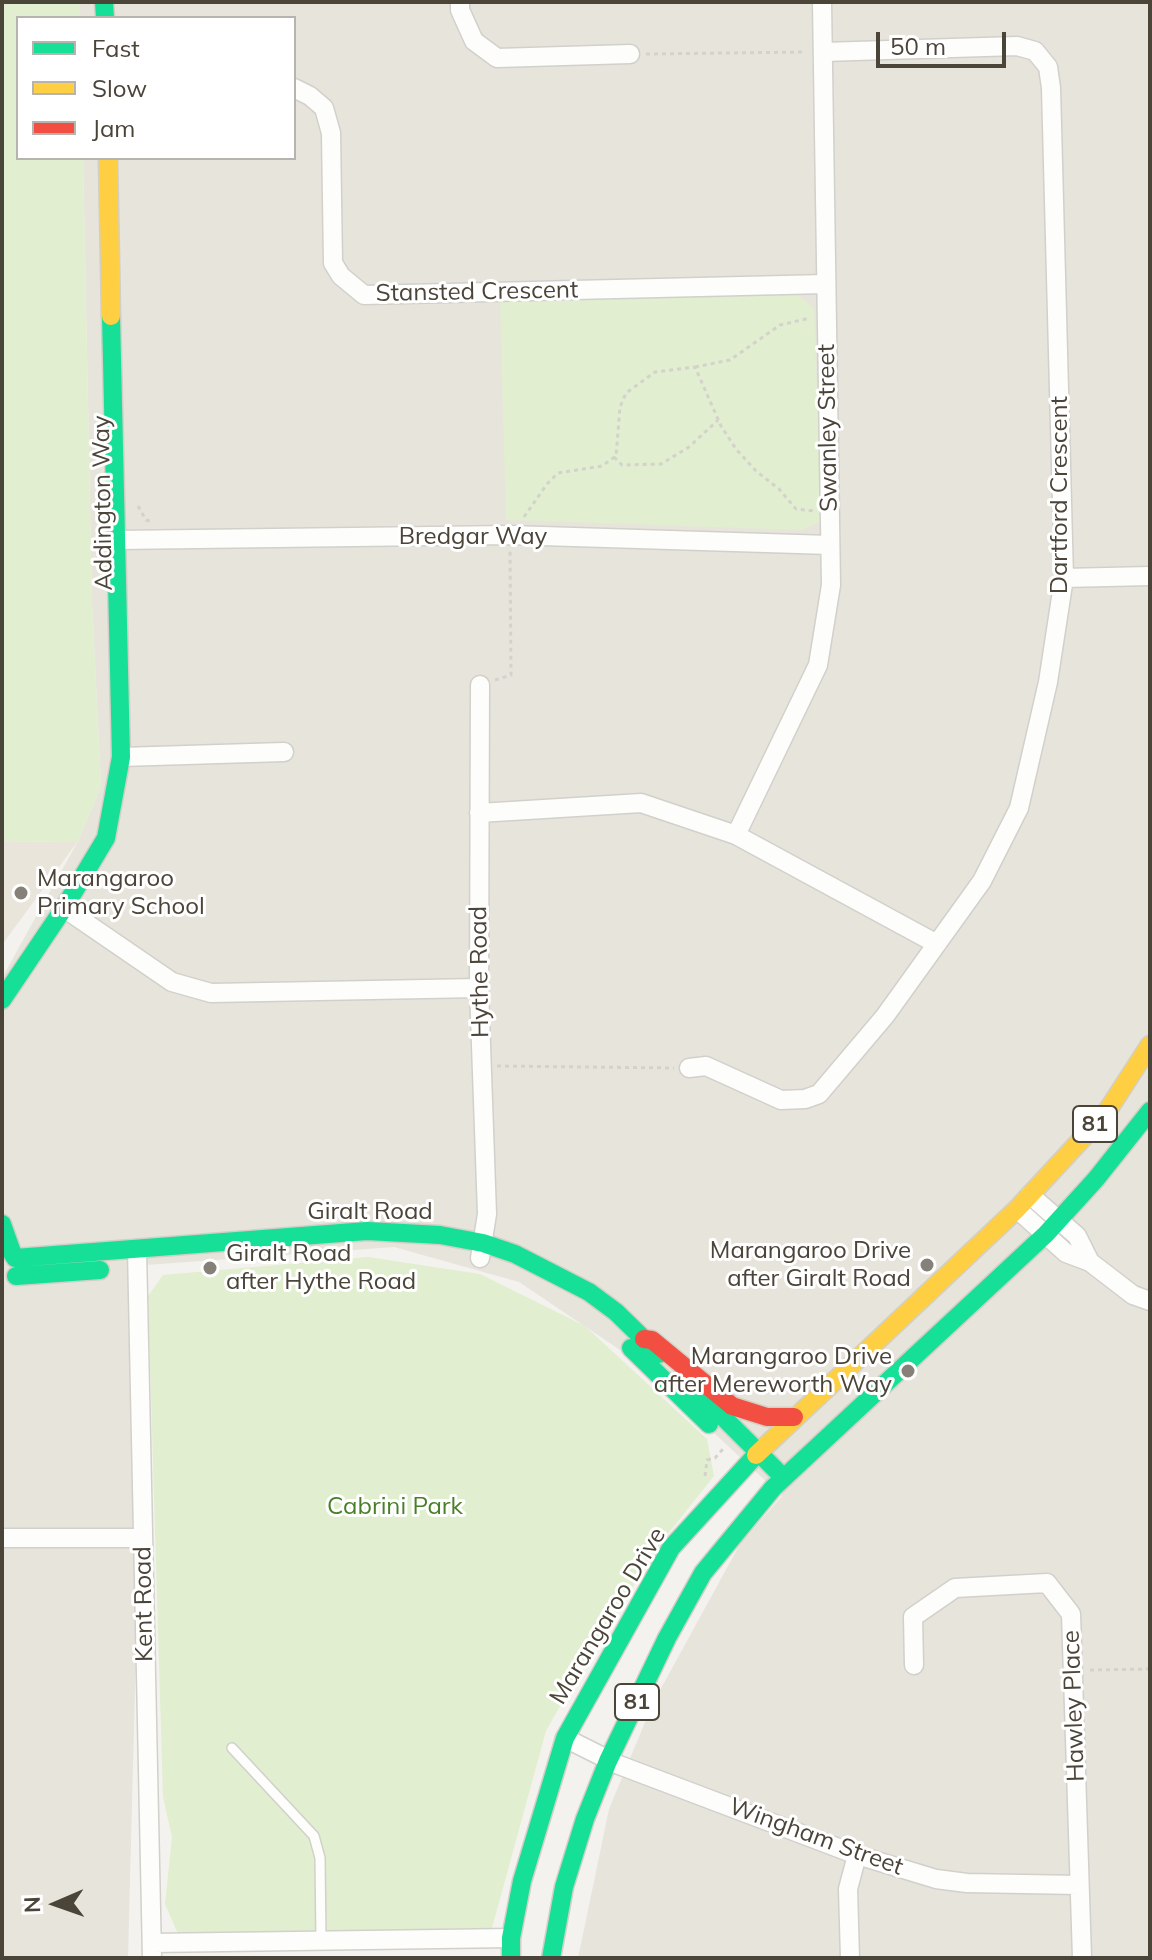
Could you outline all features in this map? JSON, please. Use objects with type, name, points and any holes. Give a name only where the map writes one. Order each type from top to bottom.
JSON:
[{"type":"street","points":[[460,2],[460,10],[474,41],[497,58],[630,54]]},
{"type":"street","name":"Swanley Street","points":[[736,835],[818,665],[831,585],[822,2]]},
{"type":"street","name":"Dartford Crescent","points":[[689,1068],[706,1066],[781,1100],[805,1099],[819,1094],[885,1016],[982,881],[1019,808],[1048,682],[1064,578],[1048,67],[1035,51],[1017,46],[823,52]]},
{"type":"street","name":"Stansted Crescent","points":[[296,89],[324,108],[331,133],[333,263],[341,276],[364,295],[826,284]]},
{"type":"street","name":"Addington Way","points":[[108,160],[123,540]]},
{"type":"street","name":"Addington Way","points":[[2,1000],[64,908],[106,838],[128,757],[119,160]]},
{"type":"street","name":"Bredgar Way","points":[[123,540],[514,528],[830,545]]},
{"type":"street","points":[[1064,578],[1150,576]]},
{"type":"street","name":"Hythe Road","points":[[480,685],[479,988],[487,1214],[481,1250]]},
{"type":"street","points":[[128,757],[284,752]]},
{"type":"street","points":[[479,813],[641,803],[736,835],[937,944]]},
{"type":"street","points":[[64,908],[172,982],[211,993],[479,988]]},
{"type":"street","name":"Marangaroo Drive","points":[[511,1958],[511,1938],[522,1881],[565,1738],[671,1548],[794,1417],[1017,1209],[1106,1113],[1150,1045]]},
{"type":"street","name":"81","points":[[551,1958],[564,1887],[585,1819],[608,1761],[667,1638],[703,1573],[779,1483],[1060,1220],[1150,1111]]},
{"type":"street","points":[[1030,1195],[1077,1236],[1090,1262]]},
{"type":"street","points":[[1017,1209],[1066,1253],[1090,1262],[1133,1295],[1150,1301]]},
{"type":"street","points":[[2,1224],[10,1265]]},
{"type":"street","name":"Giralt Road","points":[[10,1265],[354,1248],[481,1250],[515,1254],[589,1292],[616,1312],[779,1483]]},
{"type":"street","name":"Giralt Road","points":[[481,1250],[548,1287],[608,1326],[754,1457]]},
{"type":"street","name":"Kent Road","points":[[138,1258],[152,1950]]},
{"type":"street","points":[[644,1339],[652,1340],[732,1406],[767,1417],[794,1417]]},
{"type":"street","points":[[2,1538],[143,1538]]},
{"type":"street","name":"Hawley Place","points":[[914,1665],[913,1617],[955,1588],[1047,1583],[1071,1614],[1082,1958]]},
{"type":"street","name":"Wingham Street","points":[[565,1738],[608,1761],[857,1855],[936,1879],[967,1883],[1079,1885]]},
{"type":"street","points":[[850,1958],[848,1889],[857,1855]]},
{"type":"street","points":[[152,1950],[321,1939],[511,1938]]},
{"type":"lane","points":[[232,1748],[314,1836],[320,1858],[321,1939]]},
{"type":"path","points":[[630,54],[823,52]]},
{"type":"path","points":[[480,685],[511,675],[514,528],[534,507],[547,484],[558,473],[602,466],[614,457],[620,407],[626,393],[655,372],[730,360],[780,325],[815,315],[827,315]]},
{"type":"path","points":[[695,367],[718,420],[736,449],[756,471],[779,489],[796,509],[830,512]]},
{"type":"path","points":[[614,457],[622,465],[661,464],[676,456],[718,420]]},
{"type":"path","points":[[136,502],[146,520],[155,523]]},
{"type":"path","points":[[481,1066],[689,1068]]},
{"type":"path","points":[[1073,1671],[1150,1669]]},
{"type":"shaded area","points":[[80,2],[1150,2],[1150,1958],[578,1958],[609,1809],[653,1703],[740,1544],[782,1496],[635,1360],[519,1282],[394,1247],[146,1265],[128,1958],[2,1958],[2,978],[78,841],[101,787],[92,603],[83,160],[296,160],[296,16],[80,16]]},
{"type":"shaded area","name":"Marangaroo Primary School","points":[[78,841],[2,945],[2,842]]},
{"type":"green space","points":[[2,2],[80,2],[80,16],[16,16],[16,160],[83,160],[92,603],[101,787],[78,841],[2,842]]},
{"type":"green space","points":[[795,293],[814,308],[822,521],[802,530],[506,520],[500,301]]},
{"type":"green space","name":"Cabrini Park","points":[[368,1257],[480,1274],[585,1326],[707,1439],[714,1476],[663,1540],[588,1656],[546,1731],[492,1928],[178,1934],[165,1904],[172,1837],[163,1797],[148,1296],[163,1275]]},
{"type":"traffic: fast","points":[[104,2],[105,16]]},
{"type":"traffic: fast","points":[[2,1000],[64,908],[106,838],[121,757],[111,316]]},
{"type":"traffic: fast","points":[[551,1958],[564,1887],[585,1819],[608,1761],[667,1638],[703,1573],[773,1488],[1046,1234],[1096,1179],[1150,1111]]},
{"type":"traffic: fast","points":[[2,1224],[13,1255]]},
{"type":"traffic: fast","points":[[15,1258],[367,1231],[440,1235],[483,1243],[515,1254],[589,1292],[616,1312],[659,1354]]},
{"type":"traffic: fast","points":[[16,1276],[100,1270]]},
{"type":"traffic: fast","points":[[631,1348],[709,1424]]},
{"type":"traffic: fast","points":[[701,1395],[784,1478]]},
{"type":"traffic: fast","points":[[511,1958],[511,1938],[522,1881],[565,1738],[671,1548],[756,1455]]},
{"type":"traffic: slow","points":[[108,160],[111,316]]},
{"type":"traffic: slow","points":[[756,1455],[1017,1209],[1106,1113],[1150,1045]]},
{"type":"traffic: jam","points":[[644,1339],[652,1340],[732,1406],[767,1417],[794,1417]]},
{"type":"place","name":"Marangaroo Primary School","points":[[21,893]]},
{"type":"place","name":"Marangaroo Drive after Giralt Road","points":[[927,1265]]},
{"type":"place","name":"Giralt Road after Hythe Road","points":[[210,1268]]},
{"type":"place","name":"Marangaroo Drive after Mereworth Way","points":[[908,1371]]}]
